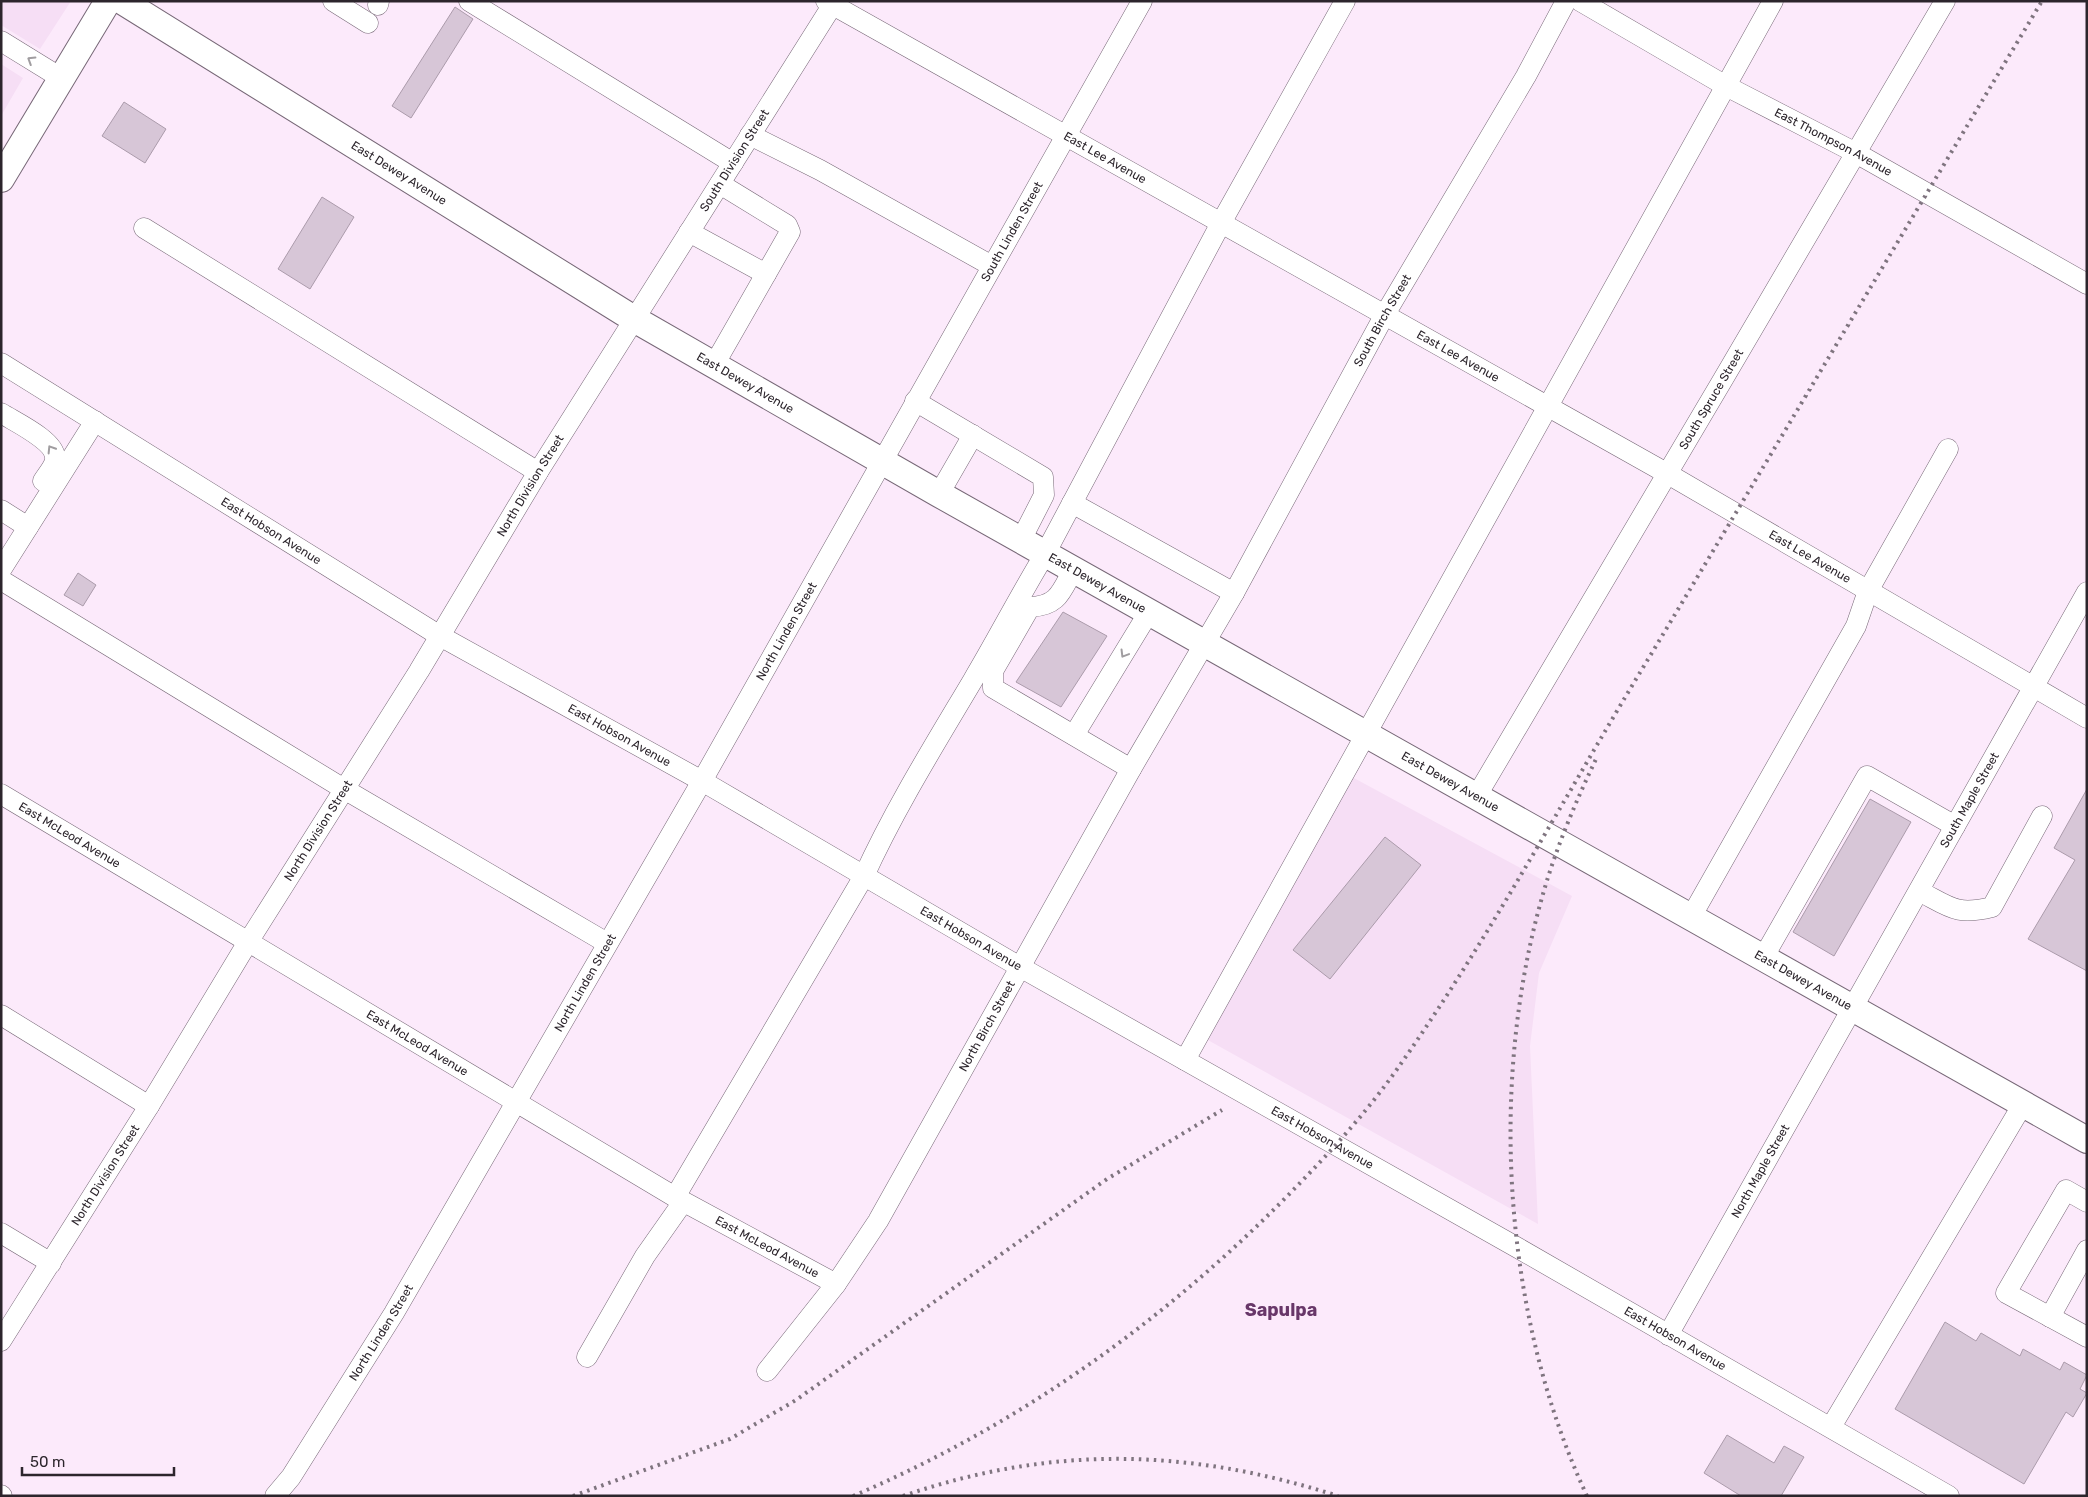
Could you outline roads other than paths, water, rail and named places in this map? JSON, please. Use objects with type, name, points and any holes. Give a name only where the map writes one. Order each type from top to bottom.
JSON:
[{"type":"main road","points":[[1,179],[108,1]]},
{"type":"main road","name":"East Dewey Avenue","points":[[122,1],[634,320],[1045,554],[2087,1140]]},
{"type":"street","points":[[333,1],[368,23]]},
{"type":"street","points":[[469,1],[733,162]]},
{"type":"street","name":"South Linden Street","points":[[882,462],[1142,1]]},
{"type":"street","points":[[587,1358],[864,876],[887,828],[1045,554],[1221,223],[1345,1]]},
{"type":"street","name":"South Birch Street","points":[[1205,644],[1384,316],[1526,76],[1566,1]]},
{"type":"street","name":"East Thompson Avenue","points":[[1580,1],[1726,86],[1856,153],[2087,284]]},
{"type":"street","points":[[1185,1060],[1365,734],[1548,409],[1772,1]]},
{"type":"street","name":"South Spruce Street","points":[[1476,797],[1668,474],[1739,348],[1856,153],[1944,1]]},
{"type":"street","name":"South Division Street","points":[[634,320],[831,2]]},
{"type":"street","name":"East Lee Avenue","points":[[831,2],[1548,409],[1668,474],[2087,718]]},
{"type":"street","points":[[1,41],[61,78]]},
{"type":"street","points":[[750,135],[820,170],[992,266]]},
{"type":"street","points":[[714,365],[790,232],[787,225],[720,184]]},
{"type":"street","points":[[144,228],[538,472]]},
{"type":"street","points":[[689,232],[766,274]]},
{"type":"street","name":"North Division Street","points":[[1,1341],[149,1106],[248,942],[440,636],[538,472],[634,320]]},
{"type":"street","name":"East Hobson Avenue","points":[[1,363],[440,636],[702,781],[1020,967],[1831,1427],[1949,1496]]},
{"type":"street","points":[[916,401],[1043,477],[1044,495],[1021,540]]},
{"type":"street","points":[[1,413],[46,441],[55,456],[54,464],[1,570]]},
{"type":"street","points":[[23,524],[95,421]]},
{"type":"street","points":[[939,494],[973,435]]},
{"type":"street","points":[[1690,917],[1856,626],[1868,591],[1948,448]]},
{"type":"street","name":"North Linden Street","points":[[275,1496],[291,1477],[394,1313],[515,1101],[702,781],[882,462]]},
{"type":"street","points":[[1072,504],[1234,593]]},
{"type":"street","points":[[1,510],[23,524]]},
{"type":"street","points":[[1074,570],[1058,599],[1041,606],[1030,607],[993,672],[993,688],[1131,768]]},
{"type":"street","points":[[1,580],[344,789],[607,944]]},
{"type":"street","name":"South Maple Street","points":[[1853,1008],[2087,592]]},
{"type":"street","points":[[1074,736],[1149,612]]},
{"type":"street","name":"North Birch Street","points":[[767,1371],[836,1284],[878,1221],[1131,768],[1205,644]]},
{"type":"street","points":[[1763,958],[1866,776],[1956,826]]},
{"type":"street","name":"East McLeod Avenue","points":[[1,794],[679,1199],[836,1284]]},
{"type":"street","points":[[1919,891],[1960,912],[1974,912],[1992,907],[2042,816]]},
{"type":"street","name":"North Maple Street","points":[[1668,1335],[1853,1008]]},
{"type":"street","points":[[1,1015],[149,1106]]},
{"type":"street","points":[[1831,1427],[2023,1104]]},
{"type":"street","points":[[2087,1202],[2066,1190],[2006,1293],[2087,1338]]},
{"type":"street","points":[[1,1233],[51,1263]]},
{"type":"street","points":[[2050,1317],[2087,1250]]},
{"type":"railway","points":[[853,1496],[915,1467],[976,1435],[1035,1400],[1147,1322],[1200,1278],[1250,1232],[1326,1156],[1377,1097],[1434,1015],[1498,914],[1619,707],[2042,1]]},
{"type":"railway","points":[[1587,1496],[1559,1426],[1537,1353],[1522,1277],[1513,1199],[1511,1121],[1515,1043],[1526,967],[1543,894],[1560,842],[1596,759]]},
{"type":"railway","points":[[573,1496],[730,1439],[796,1400],[1107,1179],[1222,1110]]},
{"type":"railway","points":[[903,1496],[958,1479],[1012,1468],[1066,1461],[1120,1459],[1174,1461],[1228,1469],[1283,1480],[1338,1496]]},
{"type":"district","name":"Sapulpa","points":[[1281,1310]]}]
